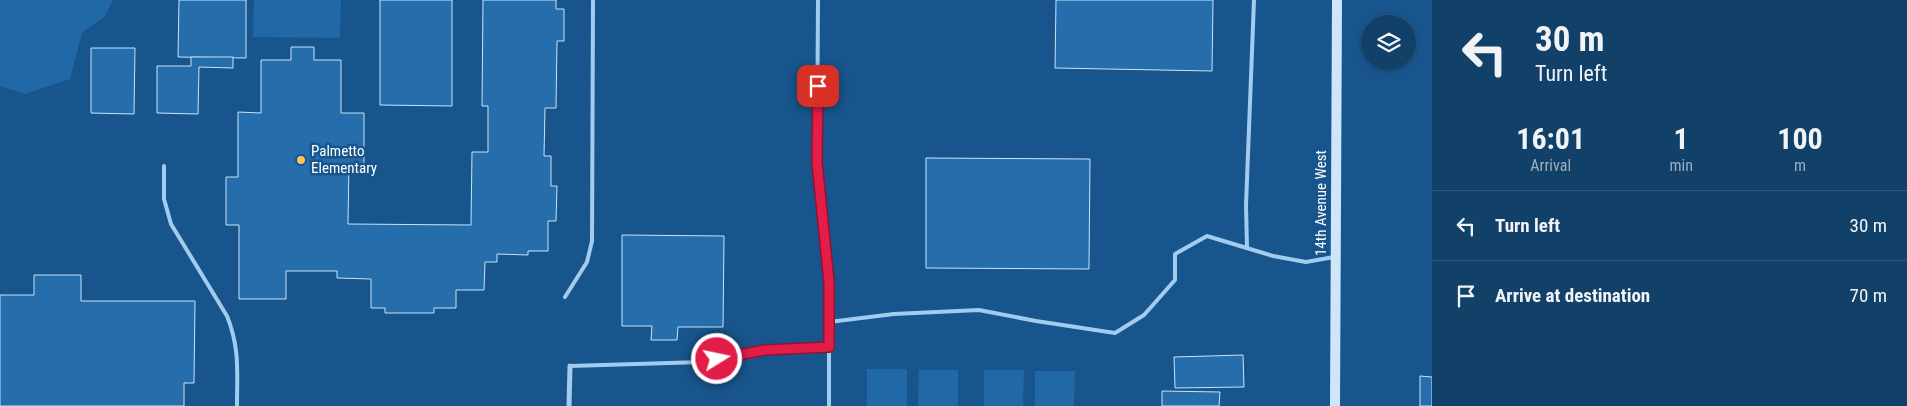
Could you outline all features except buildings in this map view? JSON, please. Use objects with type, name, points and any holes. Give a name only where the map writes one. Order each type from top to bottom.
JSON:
[{"type":"street","name":"14th Avenue West","points":[[1335,406],[1337,0]]},
{"type":"street","points":[[569,406],[570,366]]},
{"type":"lane","points":[[566,297],[587,262],[592,241],[593,0]]},
{"type":"lane","points":[[818,0],[817,162],[829,282],[829,406]]},
{"type":"lane","points":[[1247,248],[1246,205],[1254,0]]},
{"type":"lane","points":[[164,166],[164,199],[171,224],[233,329],[237,346],[237,406]]},
{"type":"lane","points":[[829,322],[894,314],[979,310],[1036,322],[1115,332],[1144,315],[1175,280],[1175,254],[1207,236],[1306,262],[1336,257]]},
{"type":"lane","points":[[570,366],[702,362],[765,350],[829,347]]},
{"type":"shaded area","points":[[0,0],[113,0],[105,16],[82,33],[70,79],[25,94],[0,86]]},
{"type":"shaded area","points":[[254,0],[341,0],[340,38],[253,37]]},
{"type":"shaded area","points":[[867,369],[907,369],[907,406],[867,406]]},
{"type":"shaded area","points":[[919,370],[958,370],[958,406],[918,406]]},
{"type":"shaded area","points":[[984,370],[1024,370],[1023,406],[984,406]]},
{"type":"shaded area","points":[[1035,371],[1075,371],[1074,406],[1035,406]]},
{"type":"place","name":"Palmetto Elementary","points":[[301,160]]},
{"type":"route","points":[[717,359],[765,350],[829,347],[829,282],[817,162],[818,86]]}]
